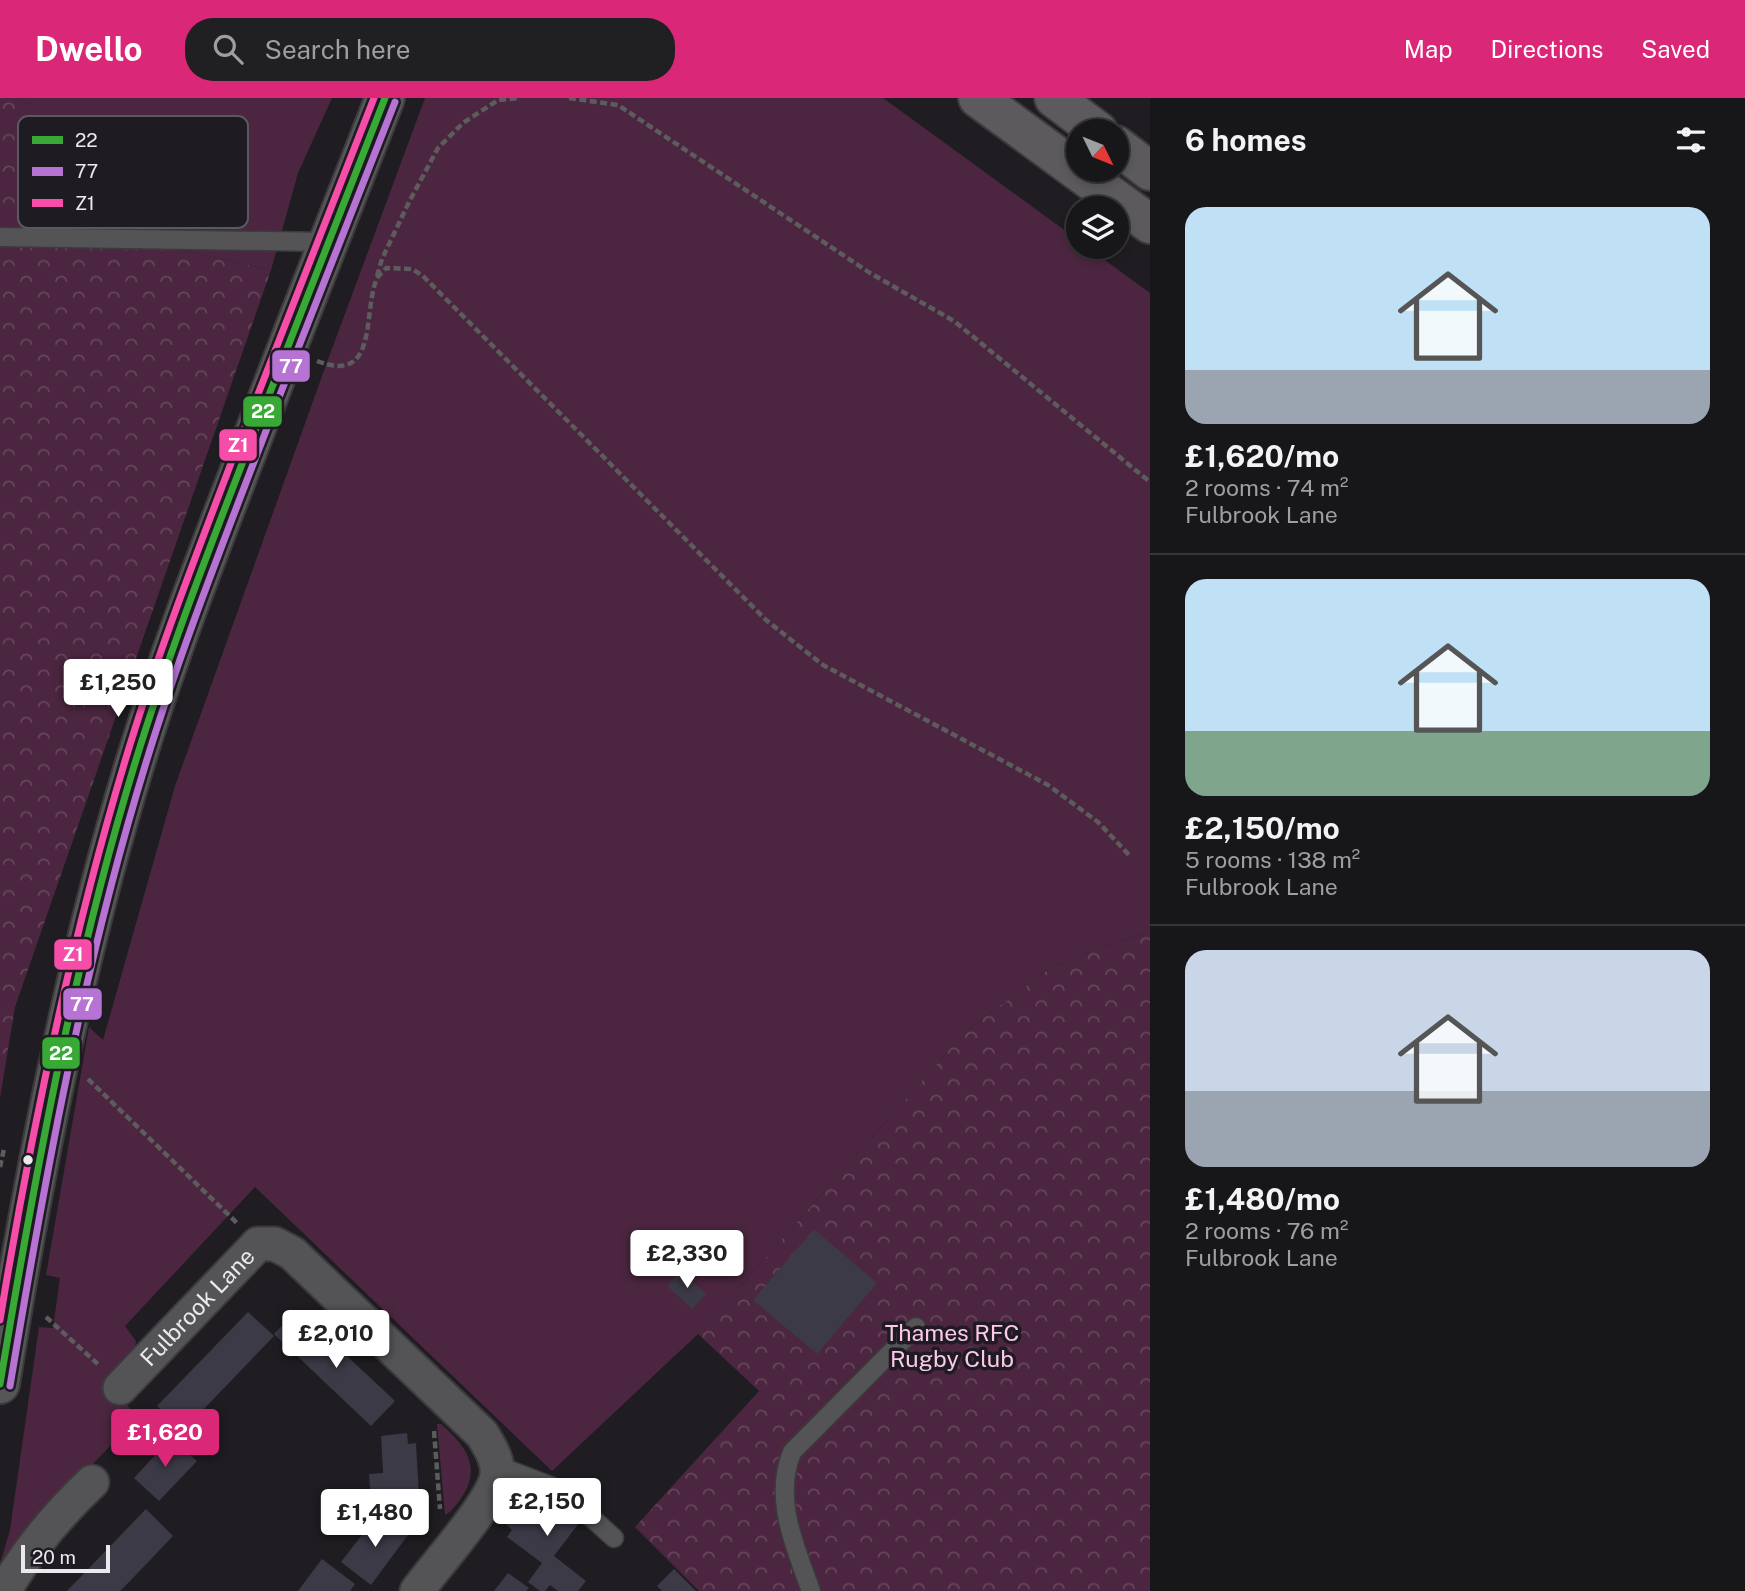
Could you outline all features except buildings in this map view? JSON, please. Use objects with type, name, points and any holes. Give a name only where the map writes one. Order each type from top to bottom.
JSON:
[{"type":"highway","points":[[978,98],[1150,224]]},
{"type":"highway","points":[[1054,98],[1082,119]]},
{"type":"highway","points":[[1129,155],[1150,171]]},
{"type":"main road","points":[[0,1384],[22,1247],[60,1051],[85,944],[135,764],[163,675],[286,349],[385,98]]},
{"type":"street","name":"Fulbrook Lane","points":[[120,1388],[258,1244],[275,1244],[292,1253],[482,1434],[494,1454],[496,1465]]},
{"type":"street","points":[[416,1591],[482,1506],[497,1478],[496,1465]]},
{"type":"street","points":[[4,1591],[41,1535],[92,1482]]},
{"type":"lane","points":[[0,237],[328,242]]},
{"type":"lane","points":[[811,1591],[787,1521],[784,1494],[786,1467],[792,1452],[916,1326]]},
{"type":"lane","points":[[496,1465],[561,1490],[614,1538]]},
{"type":"path","points":[[286,349],[326,365],[352,363],[362,352],[382,259],[438,148],[463,123],[498,100],[519,98]]},
{"type":"path","points":[[569,98],[618,105],[870,273],[954,321],[1150,482]]},
{"type":"path","points":[[376,279],[386,268],[395,267],[412,269],[423,276],[766,620],[823,665],[1048,785],[1098,822],[1130,856]]},
{"type":"path","points":[[81,1071],[258,1244]]},
{"type":"path","points":[[46,1317],[87,1352],[120,1388]]},
{"type":"path","points":[[433,1422],[441,1518]]},
{"type":"green space","points":[[0,98],[21,98],[40,116],[18,116],[18,228],[155,228],[177,249],[271,270],[15,1007],[0,1098]]},
{"type":"green space","points":[[21,98],[332,98],[298,173],[271,270],[177,249],[155,228],[248,228],[248,116],[40,116]]},
{"type":"green space","points":[[425,98],[883,98],[1066,231],[1066,259],[1103,259],[1150,293],[1150,931],[1053,966],[966,1031],[698,1334],[552,1471],[255,1187],[125,1326],[136,1341],[133,1358],[113,1379],[136,1420],[68,1489],[0,1584],[0,1564],[10,1530],[39,1327],[53,1328],[60,1278],[46,1275],[89,1027],[103,1040],[175,786]]},
{"type":"green space","name":"Thames RFC Rugby Club","points":[[1150,931],[1150,1591],[699,1591],[635,1527],[759,1391],[698,1334],[966,1031],[1053,966]]},
{"type":"green space","points":[[437,1424],[441,1424],[458,1441],[471,1468],[467,1488],[453,1509],[445,1515]]},
{"type":"transit line","name":"Z1","points":[[0,1320],[25,1179],[69,968],[125,761],[190,571],[374,98]]},
{"type":"transit line","name":"22","points":[[0,1384],[57,1071],[93,916],[135,763],[159,687],[200,575],[385,98]]},
{"type":"transit line","name":"77","points":[[10,1386],[67,1073],[103,919],[145,766],[169,690],[210,578],[395,102]]}]
